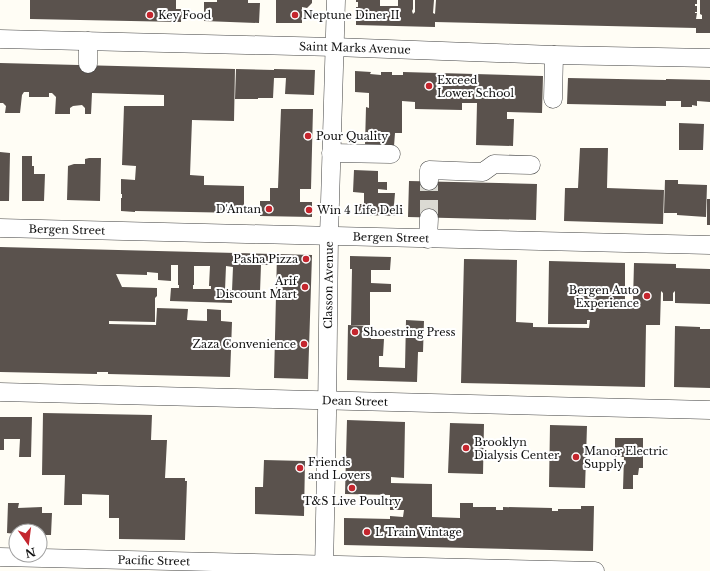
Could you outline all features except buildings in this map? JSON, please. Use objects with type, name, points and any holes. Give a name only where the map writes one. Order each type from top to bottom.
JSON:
[{"type":"street","name":"Classon Avenue","points":[[324,568],[329,236],[336,0]]},
{"type":"street","name":"Saint Marks Avenue","points":[[0,39],[710,58]]},
{"type":"street","points":[[88,41],[88,64]]},
{"type":"street","points":[[553,99],[554,55]]},
{"type":"street","points":[[331,153],[391,154]]},
{"type":"street","points":[[429,181],[429,170],[482,172],[494,164],[531,165]]},
{"type":"street","points":[[428,238],[429,218]]},
{"type":"street","name":"Bergen Street","points":[[0,228],[710,245]]},
{"type":"street","name":"Dean Street","points":[[0,392],[710,410]]},
{"type":"street","name":"Pacific Street","points":[[0,557],[126,565],[595,571]]},
{"type":"tunnel","points":[[429,181],[429,218]]},
{"type":"place","name":"Key Food","points":[[150,15]]},
{"type":"place","name":"Neptune Diner II","points":[[295,15]]},
{"type":"place","name":"Exceed Lower School","points":[[429,86]]},
{"type":"place","name":"Pour Quality","points":[[308,136]]},
{"type":"place","name":"D'Antan","points":[[269,209]]},
{"type":"place","name":"Win 4 Life Deli","points":[[309,210]]},
{"type":"place","name":"Pasha Pizza","points":[[306,259]]},
{"type":"place","name":"Arif Discount Mart","points":[[305,287]]},
{"type":"place","name":"Bergen Auto Experience","points":[[647,296]]},
{"type":"place","name":"Shoestring Press","points":[[355,332]]},
{"type":"place","name":"Zaza Convenience","points":[[304,344]]},
{"type":"place","name":"Brooklyn Dialysis Center","points":[[466,448]]},
{"type":"place","name":"Manor Electric Supply","points":[[576,457]]},
{"type":"place","name":"Friends and Lovers","points":[[300,468]]},
{"type":"place","name":"T&S Live Poultry","points":[[352,488]]},
{"type":"place","name":"L Train Vintage","points":[[367,532]]}]
